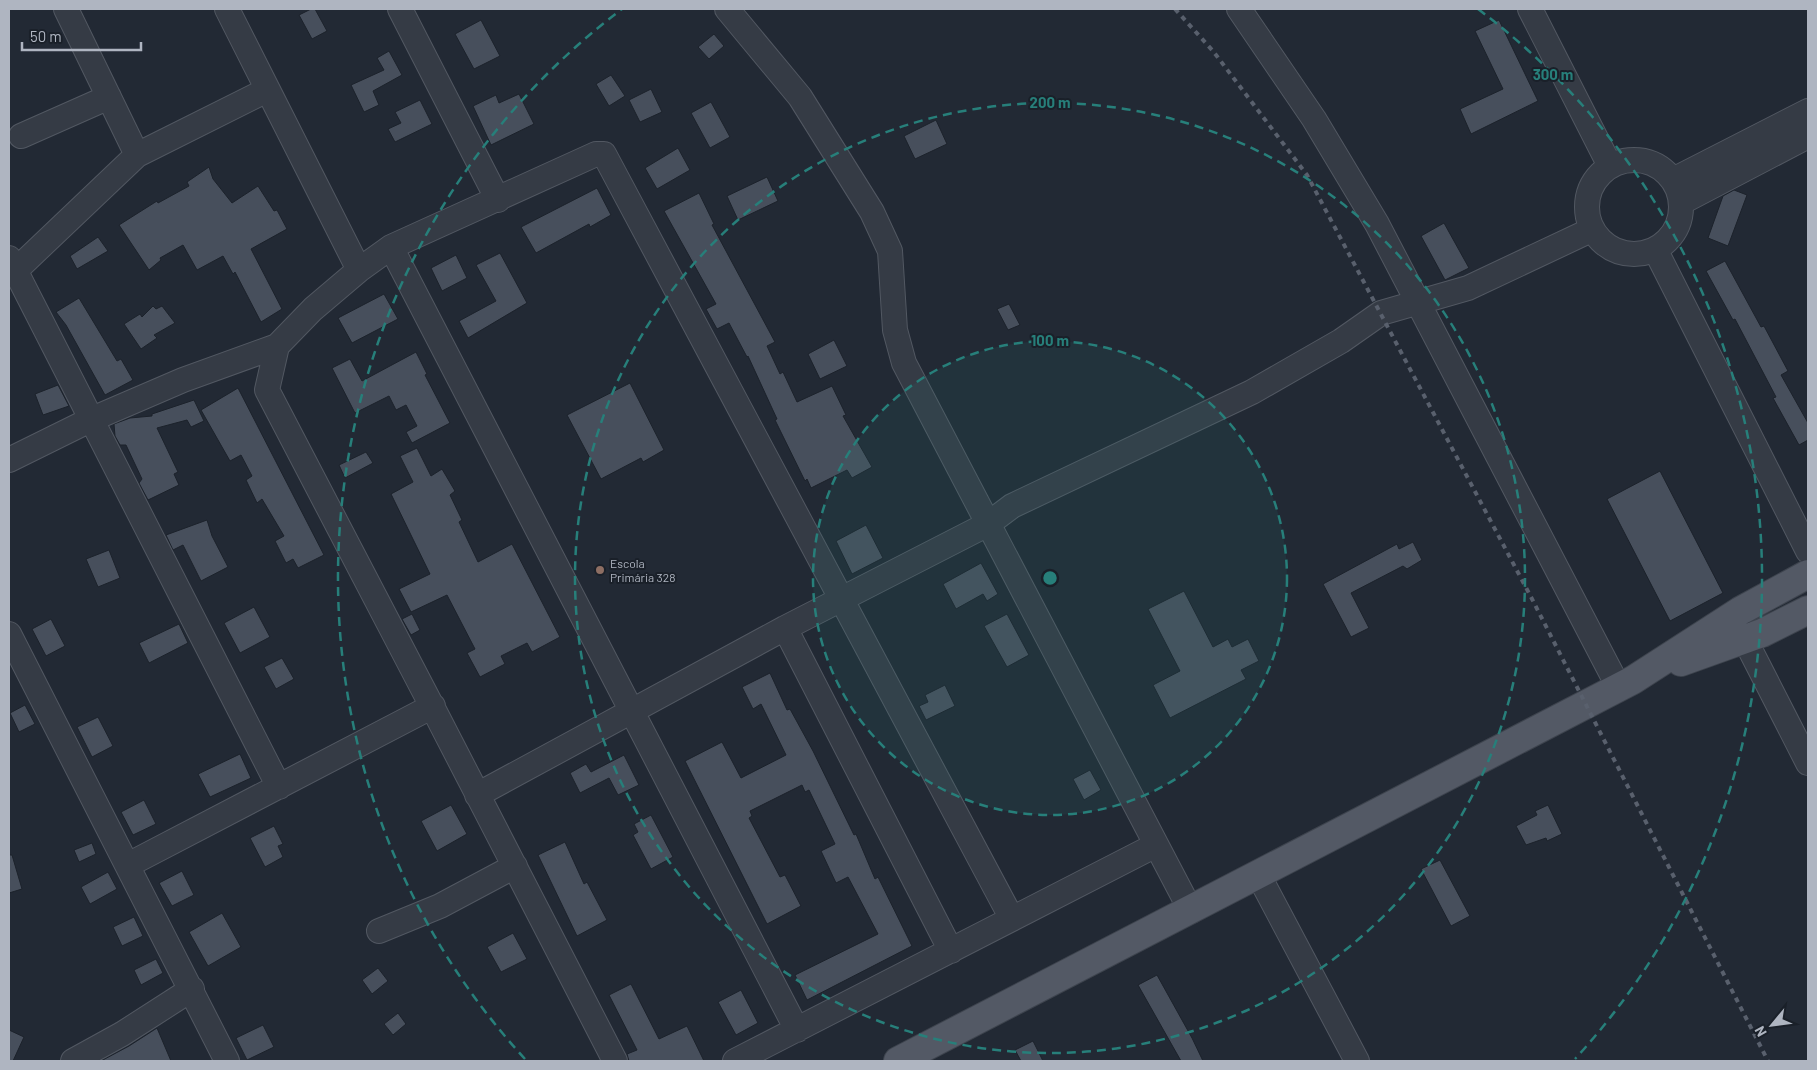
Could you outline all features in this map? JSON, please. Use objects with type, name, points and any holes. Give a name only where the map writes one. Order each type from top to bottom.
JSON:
[{"type":"main road","points":[[898,1061],[1739,627],[1808,574]]},
{"type":"main road","points":[[1739,627],[1808,610]]},
{"type":"street","points":[[66,9],[137,155]]},
{"type":"street","points":[[227,9],[359,270]]},
{"type":"street","points":[[400,9],[498,200]]},
{"type":"street","points":[[727,9],[800,97],[872,212],[890,251],[895,330],[904,363],[1191,911]]},
{"type":"street","points":[[1239,9],[1314,119],[1377,224],[1417,304],[1626,684]]},
{"type":"street","points":[[1530,9],[1610,166]]},
{"type":"street","points":[[267,90],[137,155],[12,265],[279,787]]},
{"type":"street","points":[[21,136],[109,97]]},
{"type":"street","points":[[1673,180],[1808,111]]},
{"type":"street","points":[[1682,202],[1808,136]]},
{"type":"street","points":[[9,460],[90,420],[183,380],[277,346],[313,309],[359,270],[392,247],[596,154],[604,154],[1012,919]]},
{"type":"street","points":[[1627,160],[1644,161],[1660,168],[1673,180],[1682,202],[1680,221],[1671,238],[1656,251],[1631,256],[1608,248],[1591,230],[1586,206],[1593,183],[1610,166],[1627,160]]},
{"type":"street","points":[[476,795],[785,628],[988,524],[1012,506],[1252,392],[1341,341],[1380,313],[1468,288],[1591,230]]},
{"type":"street","points":[[392,247],[797,1030]]},
{"type":"street","points":[[1656,251],[1808,551]]},
{"type":"street","points":[[277,346],[267,390],[616,1061]]},
{"type":"street","points":[[1739,627],[1808,763]]},
{"type":"street","points":[[785,628],[951,951]]},
{"type":"street","points":[[9,634],[19,678],[128,866],[227,1061]]},
{"type":"street","points":[[128,866],[433,706]]},
{"type":"street","points":[[736,1061],[1156,845]]},
{"type":"street","points":[[379,931],[440,906],[515,866]]},
{"type":"street","points":[[1259,876],[1357,1061]]},
{"type":"street","points":[[73,1061],[122,1034],[192,989]]},
{"type":"building","points":[[315,9],[327,31],[312,39],[299,15]]},
{"type":"building","points":[[481,20],[500,56],[474,69],[455,34]]},
{"type":"building","points":[[1499,20],[1538,101],[1471,134],[1460,109],[1503,89],[1475,31]]},
{"type":"building","points":[[714,34],[724,46],[709,59],[698,47]]},
{"type":"building","points":[[389,51],[402,75],[373,91],[379,105],[364,112],[351,85],[384,70],[377,58]]},
{"type":"building","points":[[611,75],[625,96],[609,106],[596,84]]},
{"type":"building","points":[[651,89],[662,112],[640,122],[629,100]]},
{"type":"building","points":[[519,94],[534,124],[491,145],[473,106],[496,95],[499,103]]},
{"type":"building","points":[[420,100],[432,124],[395,142],[388,129],[401,123],[395,112]]},
{"type":"building","points":[[711,102],[730,137],[710,148],[691,113]]},
{"type":"building","points":[[936,120],[947,144],[915,159],[904,136]]},
{"type":"building","points":[[678,148],[690,170],[657,189],[645,168]]},
{"type":"building","points":[[209,167],[213,179],[232,203],[258,186],[274,211],[277,210],[287,229],[251,249],[282,309],[261,322],[235,272],[233,274],[223,256],[197,270],[183,245],[160,258],[161,260],[149,270],[119,225],[157,201],[158,203],[189,186],[187,182]]},
{"type":"building","points":[[767,177],[778,201],[738,220],[727,196]]},
{"type":"building","points":[[597,188],[611,215],[590,227],[589,224],[536,253],[521,227]]},
{"type":"building","points":[[1734,190],[1747,195],[1728,246],[1708,238],[1723,196]]},
{"type":"building","points":[[699,193],[714,224],[712,225],[775,342],[767,346],[780,374],[783,372],[797,402],[832,386],[846,415],[843,416],[872,467],[852,478],[847,470],[811,488],[807,479],[805,481],[775,420],[777,419],[748,356],[729,323],[717,329],[706,309],[716,304],[664,211]]},
{"type":"building","points":[[1444,223],[1469,268],[1445,280],[1421,236]]},
{"type":"building","points":[[98,237],[108,251],[77,269],[70,256]]},
{"type":"building","points":[[500,253],[527,303],[468,338],[459,321],[496,301],[476,265]]},
{"type":"building","points":[[456,255],[467,278],[442,291],[431,268]]},
{"type":"building","points":[[1725,261],[1761,327],[1764,326],[1788,371],[1781,375],[1808,423],[1808,440],[1799,445],[1773,398],[1776,397],[1735,319],[1733,320],[1706,271]]},
{"type":"building","points":[[384,294],[398,319],[352,343],[338,318]]},
{"type":"building","points":[[79,298],[117,361],[121,359],[133,380],[105,395],[66,325],[56,312]]},
{"type":"building","points":[[1009,304],[1020,325],[1008,330],[997,309]]},
{"type":"building","points":[[153,306],[156,309],[162,306],[175,323],[154,335],[157,338],[141,349],[124,324],[140,314],[142,317]]},
{"type":"building","points":[[834,340],[847,366],[820,379],[808,354]]},
{"type":"building","points":[[416,352],[427,374],[425,375],[450,423],[412,443],[406,432],[417,426],[406,405],[396,410],[389,396],[355,413],[332,368],[350,359],[362,381]]},
{"type":"building","points":[[630,383],[664,450],[643,462],[641,458],[601,479],[567,415]]},
{"type":"building","points":[[58,385],[69,406],[43,415],[35,394]]},
{"type":"building","points":[[238,388],[324,555],[298,568],[293,559],[286,563],[275,541],[284,536],[262,499],[257,503],[246,480],[252,476],[241,455],[230,461],[201,410]]},
{"type":"building","points":[[194,400],[204,421],[191,427],[187,420],[157,428],[178,472],[174,474],[179,485],[148,500],[139,483],[142,479],[126,445],[120,445],[115,436],[114,424],[130,418],[152,416],[152,414]]},
{"type":"building","points":[[417,448],[431,476],[442,469],[455,491],[450,495],[462,520],[459,522],[478,562],[512,544],[560,637],[532,652],[527,643],[501,656],[505,664],[480,677],[467,653],[475,649],[447,595],[411,612],[399,589],[430,574],[391,494],[413,482],[400,456]]},
{"type":"building","points":[[366,452],[373,463],[345,478],[339,465]]},
{"type":"building","points":[[1660,471],[1723,593],[1670,621],[1607,499]]},
{"type":"building","points":[[207,520],[212,536],[228,567],[201,581],[183,545],[173,550],[166,535]]},
{"type":"building","points":[[866,525],[883,558],[852,574],[836,541]]},
{"type":"building","points":[[1413,542],[1422,560],[1407,569],[1403,566],[1351,593],[1369,628],[1351,637],[1323,584],[1397,544],[1399,549]]},
{"type":"building","points":[[109,550],[120,578],[98,587],[86,559]]},
{"type":"building","points":[[981,563],[998,594],[987,601],[983,594],[956,609],[943,584]]},
{"type":"building","points":[[1184,591],[1213,647],[1228,639],[1232,647],[1248,639],[1259,661],[1241,670],[1246,679],[1170,718],[1153,685],[1180,671],[1148,609]]},
{"type":"building","points":[[254,607],[270,637],[240,653],[224,623]]},
{"type":"building","points":[[412,614],[420,630],[411,635],[402,619]]},
{"type":"building","points":[[1007,614],[1029,655],[1007,667],[984,626]]},
{"type":"building","points":[[51,619],[65,646],[46,656],[32,629]]},
{"type":"building","points":[[179,624],[188,643],[149,663],[139,643]]},
{"type":"building","points":[[282,658],[294,679],[276,689],[264,667]]},
{"type":"building","points":[[770,673],[787,710],[790,709],[813,751],[854,835],[856,834],[875,879],[878,877],[912,946],[807,1000],[795,975],[878,934],[848,877],[836,883],[821,851],[835,844],[809,790],[805,792],[802,785],[750,811],[752,816],[749,818],[780,877],[785,875],[801,906],[767,924],[685,761],[722,742],[741,778],[786,755],[761,704],[753,709],[742,687]]},
{"type":"building","points":[[945,685],[955,706],[926,720],[919,706],[928,702],[925,695]]},
{"type":"building","points":[[25,705],[35,724],[19,732],[10,713]]},
{"type":"building","points":[[98,717],[113,746],[92,757],[77,727]]},
{"type":"building","points":[[240,754],[251,778],[210,797],[198,774]]},
{"type":"building","points":[[624,755],[639,785],[618,795],[609,778],[580,793],[570,773],[586,764],[591,772]]},
{"type":"building","points":[[1090,770],[1101,790],[1084,800],[1073,779]]},
{"type":"building","points":[[144,800],[156,824],[133,835],[121,812]]},
{"type":"building","points":[[451,805],[467,834],[437,851],[421,821]]},
{"type":"building","points":[[1548,805],[1562,834],[1547,841],[1546,838],[1526,845],[1516,826],[1537,815],[1535,811]]},
{"type":"building","points":[[651,815],[673,857],[651,869],[633,835],[638,832],[634,824]]},
{"type":"building","points":[[274,826],[283,844],[278,846],[283,857],[265,867],[250,838]]},
{"type":"building","points":[[565,842],[584,884],[587,882],[607,920],[577,936],[538,855]]},
{"type":"building","points":[[92,843],[96,854],[79,862],[74,850]]},
{"type":"building","points":[[9,855],[12,855],[22,889],[9,893]]},
{"type":"building","points":[[1440,860],[1470,916],[1451,926],[1421,869]]},
{"type":"building","points":[[182,871],[194,895],[172,906],[159,883]]},
{"type":"building","points":[[108,872],[117,889],[90,904],[81,887]]},
{"type":"building","points":[[222,913],[241,947],[208,966],[189,932]]},
{"type":"building","points":[[134,917],[143,936],[122,946],[113,927]]},
{"type":"building","points":[[513,933],[527,959],[501,972],[487,947]]},
{"type":"building","points":[[156,959],[163,973],[141,985],[134,970]]},
{"type":"building","points":[[378,968],[388,981],[372,994],[362,980]]},
{"type":"building","points":[[1157,975],[1203,1061],[1181,1061],[1138,985]]},
{"type":"building","points":[[631,984],[659,1039],[687,1026],[704,1061],[629,1061],[627,1054],[637,1050],[609,995]]},
{"type":"building","points":[[741,990],[758,1023],[736,1035],[718,1002]]},
{"type":"building","points":[[398,1013],[406,1024],[393,1035],[384,1024]]},
{"type":"building","points":[[263,1025],[274,1047],[247,1060],[236,1038]]},
{"type":"building","points":[[157,1028],[171,1061],[101,1061],[129,1046]]},
{"type":"building","points":[[9,1030],[24,1037],[13,1061],[9,1061]]},
{"type":"building","points":[[1033,1041],[1043,1061],[1021,1061],[1015,1050]]},
{"type":"railway","points":[[1175,9],[1213,51],[1307,175],[1531,597],[1768,1061]]},
{"type":"place","name":"Escola Primária 328","points":[[600,570]]}]
